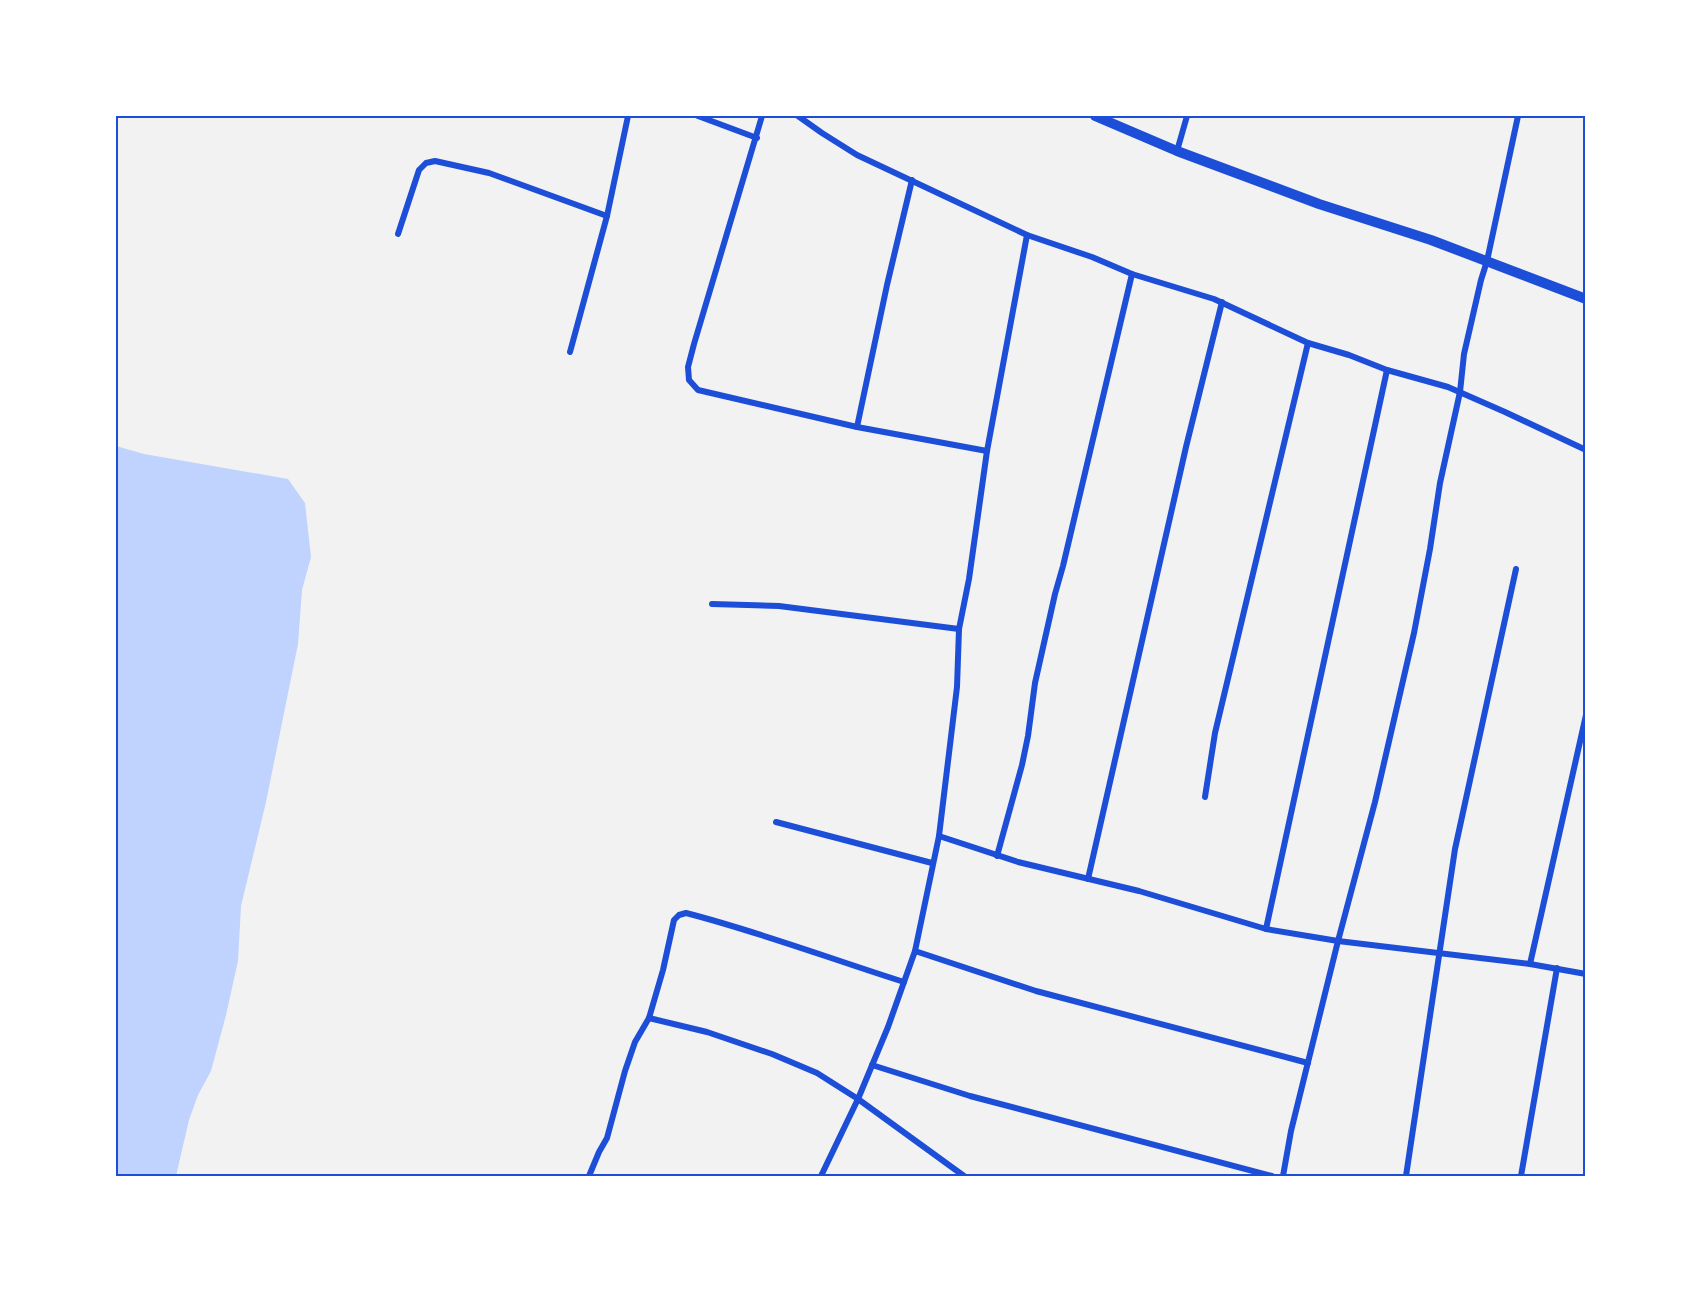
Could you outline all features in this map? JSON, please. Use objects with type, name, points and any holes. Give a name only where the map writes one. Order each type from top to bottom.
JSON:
[{"type":"street","points":[[570,352],[607,216],[628,116]]},
{"type":"street","points":[[698,116],[757,138]]},
{"type":"street","points":[[762,116],[694,344],[688,367],[689,380],[698,390],[857,427],[987,451]]},
{"type":"street","points":[[798,116],[857,155],[1027,235],[1092,257],[1132,274],[1222,302],[1308,343],[1448,387],[1586,450]]},
{"type":"street","points":[[1095,116],[1177,151],[1319,204],[1431,240],[1586,299]]},
{"type":"street","points":[[1177,151],[1187,116]]},
{"type":"street","points":[[1283,1176],[1290,1131],[1375,802],[1414,633],[1447,449],[1460,392],[1464,354],[1487,261],[1518,116]]},
{"type":"street","points":[[398,234],[419,170],[426,163],[435,161],[489,172],[607,216]]},
{"type":"street","points":[[857,427],[912,180]]},
{"type":"street","points":[[821,1176],[858,1099],[888,1027],[915,951],[939,836],[957,687],[959,629],[969,579],[987,451],[1027,235]]},
{"type":"street","points":[[997,856],[1022,765],[1035,683],[1054,594],[1063,566],[1132,274]]},
{"type":"street","points":[[1088,879],[1186,447],[1222,302]]},
{"type":"street","points":[[1205,797],[1215,733],[1308,343]]},
{"type":"street","points":[[1266,929],[1388,370]]},
{"type":"street","points":[[1406,1176],[1455,849],[1516,569]]},
{"type":"street","points":[[712,604],[779,606],[959,629]]},
{"type":"street","points":[[1530,964],[1586,715]]},
{"type":"street","points":[[776,822],[932,862]]},
{"type":"street","points":[[939,836],[997,856],[1139,891],[1266,929],[1338,941],[1530,964],[1586,974]]},
{"type":"street","points":[[589,1176],[608,1138],[625,1071],[635,1042],[649,1018],[674,920],[679,915],[686,913],[739,927],[904,982]]},
{"type":"street","points":[[915,951],[1036,991],[1308,1063]]},
{"type":"street","points":[[1521,1176],[1557,968]]},
{"type":"street","points":[[649,1018],[707,1032],[772,1054],[817,1073],[858,1099],[964,1176]]},
{"type":"street","points":[[872,1065],[970,1096],[1272,1176]]},
{"type":"water","points":[[116,446],[144,454],[288,479],[305,503],[311,557],[302,590],[298,644],[266,802],[241,906],[238,961],[211,1071],[198,1095],[189,1120],[176,1176],[116,1176]]}]
